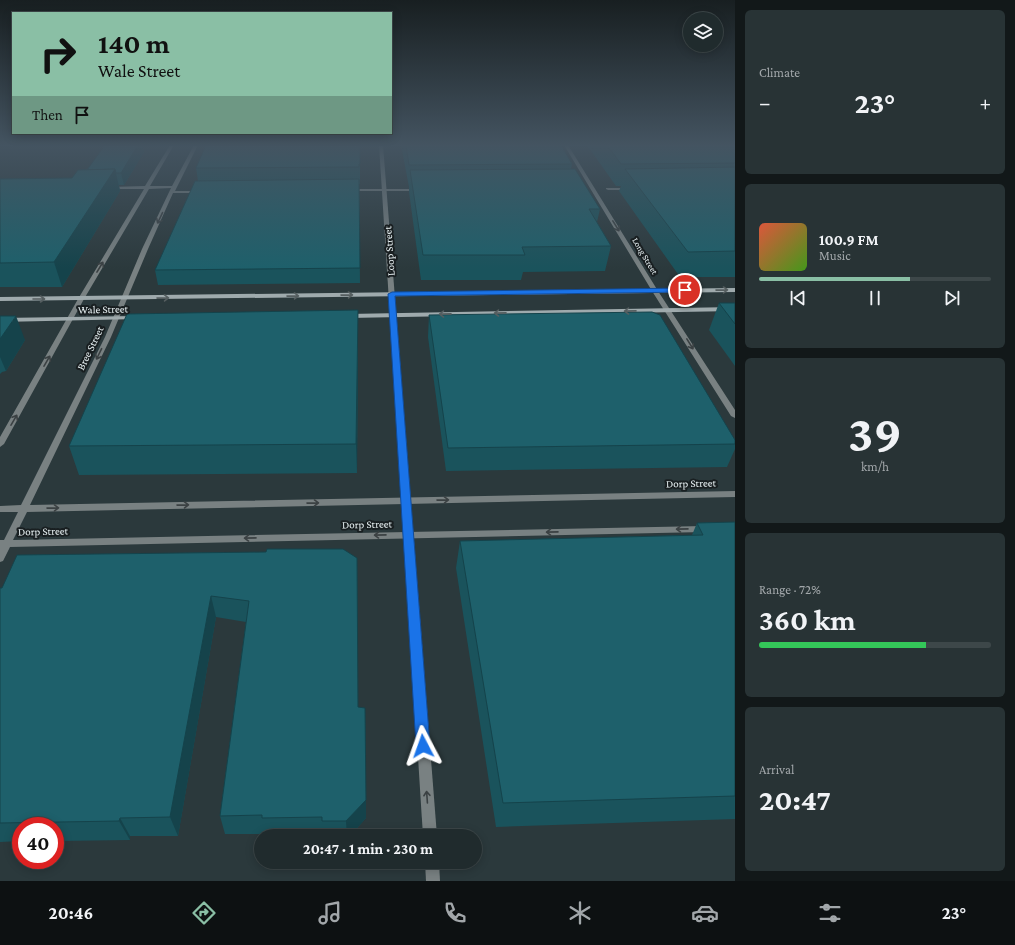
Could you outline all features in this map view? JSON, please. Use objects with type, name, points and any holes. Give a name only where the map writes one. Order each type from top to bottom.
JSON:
[{"type":"main road","name":"Wale Street","points":[[0,299],[735,290]]},
{"type":"main road","points":[[345,316],[735,309]]},
{"type":"main road","name":"Wale Street","points":[[0,320],[141,318]]},
{"type":"street","name":"Bree Street","points":[[0,558],[4,544],[24,509],[116,319],[124,298],[175,186]]},
{"type":"street","name":"Loop Street","points":[[384,186],[430,829]]},
{"type":"street","points":[[103,188],[146,188],[202,192]]},
{"type":"street","points":[[0,444],[81,299],[146,188]]},
{"type":"street","points":[[585,188],[593,188]]},
{"type":"street","name":"Long Street","points":[[593,188],[655,291],[669,310],[735,416]]},
{"type":"street","points":[[608,189],[632,188]]},
{"type":"street","points":[[341,190],[429,190]]},
{"type":"street","name":"Dorp Street","points":[[0,509],[735,494]]},
{"type":"street","name":"Dorp Street","points":[[4,544],[711,528]]},
{"type":"street","points":[[432,869],[433,881]]},
{"type":"building","points":[[0,186],[104,186],[54,262],[0,263]]},
{"type":"building","points":[[193,186],[359,186],[360,268],[155,270]]},
{"type":"building","points":[[412,186],[586,186],[600,209],[589,209],[611,246],[522,247],[525,255],[423,255]]},
{"type":"building","points":[[638,186],[735,186],[735,251],[688,252]]},
{"type":"building","points":[[719,303],[735,303],[735,324]]},
{"type":"building","points":[[358,310],[356,444],[69,446],[127,314]]},
{"type":"building","points":[[652,312],[660,315],[735,440],[735,444],[448,448],[429,315]]},
{"type":"building","points":[[0,316],[16,316],[0,339]]},
{"type":"building","points":[[735,522],[735,796],[503,803],[460,541],[703,535],[697,523]]},
{"type":"building","points":[[267,549],[343,549],[357,558],[358,707],[365,708],[366,800],[346,821],[322,821],[322,817],[262,818],[262,815],[220,816],[249,601],[211,596],[170,817],[120,818],[119,821],[64,822],[64,817],[12,817],[12,823],[0,823],[0,588],[2,588],[17,555],[266,552]]},
{"type":"route","points":[[423,746],[392,294],[685,290]]}]
